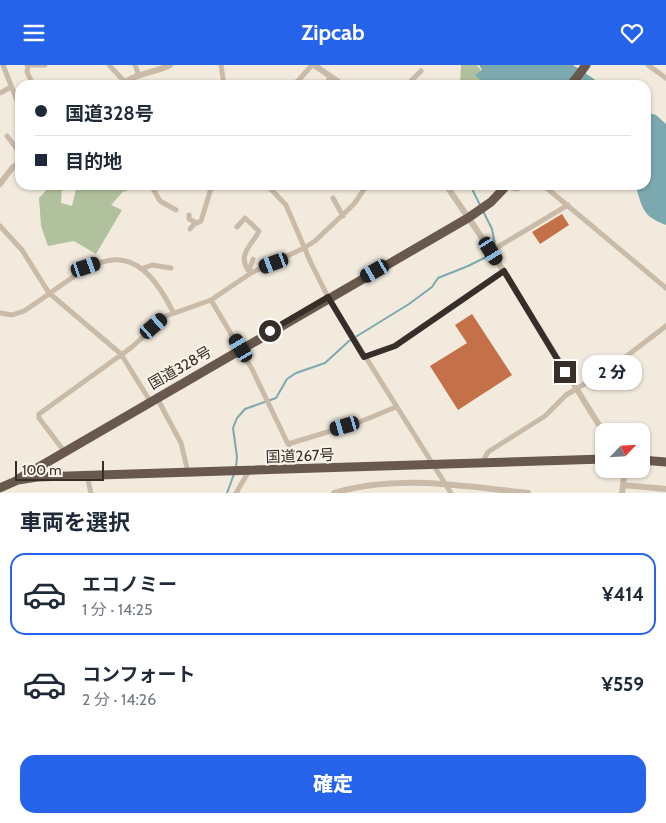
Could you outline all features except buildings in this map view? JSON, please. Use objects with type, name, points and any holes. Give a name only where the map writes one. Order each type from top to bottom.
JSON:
[{"type":"highway","points":[[575,80],[586,65]]},
{"type":"highway","name":"国道328号","points":[[18,480],[64,451],[328,297],[468,218],[491,203],[503,190]]},
{"type":"highway","name":"国道267号","points":[[0,489],[18,480],[53,476],[595,459]]},
{"type":"highway","points":[[48,461],[48,470],[53,476]]},
{"type":"highway","points":[[650,461],[666,462]]},
{"type":"street","points":[[3,65],[15,96]]},
{"type":"street","points":[[31,80],[27,72],[28,65],[45,65]]},
{"type":"street","points":[[109,65],[121,80]]},
{"type":"street","points":[[135,65],[139,76]]},
{"type":"street","points":[[132,80],[170,65]]},
{"type":"street","points":[[221,65],[223,80]]},
{"type":"street","points":[[299,80],[313,65],[336,80]]},
{"type":"street","points":[[648,65],[666,78]]},
{"type":"street","points":[[414,80],[421,71]]},
{"type":"street","points":[[0,93],[11,87]]},
{"type":"street","points":[[7,136],[15,146]]},
{"type":"street","points":[[0,184],[15,166]]},
{"type":"street","points":[[154,190],[160,201],[176,210]]},
{"type":"street","points":[[190,229],[195,223],[201,221],[211,190]]},
{"type":"street","points":[[272,190],[286,205],[328,297],[450,493]]},
{"type":"street","points":[[64,451],[39,418],[40,414],[139,341],[166,316],[211,299],[249,271],[304,248],[342,216],[364,190]]},
{"type":"street","points":[[449,190],[504,271],[597,423]]},
{"type":"street","points":[[549,190],[666,288]]},
{"type":"street","points":[[333,198],[342,216]]},
{"type":"street","points":[[491,251],[568,205]]},
{"type":"street","points":[[189,215],[189,219],[195,223]]},
{"type":"street","points":[[237,227],[246,216],[259,231],[244,254],[245,265],[249,271]]},
{"type":"street","points":[[0,226],[22,250],[49,293],[121,354],[154,399],[181,443],[188,473]]},
{"type":"street","points":[[249,271],[253,259]]},
{"type":"street","points":[[0,313],[12,315],[24,311],[86,267],[102,261],[126,261],[142,269],[163,294],[173,313]]},
{"type":"street","points":[[142,269],[152,265],[171,268]]},
{"type":"street","points":[[364,357],[395,346],[504,271]]},
{"type":"street","points":[[211,299],[241,348],[300,469]]},
{"type":"street","points":[[482,463],[488,452],[545,416],[575,389],[611,368],[666,326]]},
{"type":"street","points":[[288,445],[357,423],[396,407]]},
{"type":"street","points":[[236,493],[249,471]]},
{"type":"street","points":[[87,476],[91,493]]},
{"type":"street","points":[[622,493],[624,478]]},
{"type":"street","points":[[334,493],[363,485],[389,482],[446,484],[528,493]]},
{"type":"street","points":[[623,485],[666,489]]},
{"type":"green space","points":[[461,65],[477,65],[488,80],[460,80]]},
{"type":"green space","points":[[46,190],[62,190],[61,203],[72,206],[76,190],[124,190],[111,205],[122,210],[96,254],[74,241],[48,246],[41,226],[39,198]]},
{"type":"water","points":[[479,65],[573,65],[596,80],[480,80],[475,75],[482,70]]},
{"type":"water","points":[[651,114],[656,115],[666,124],[666,225],[647,214],[637,190],[651,190]]},
{"type":"waterway","points":[[473,190],[481,207]]},
{"type":"waterway","points":[[483,211],[492,229],[495,245],[493,248]]},
{"type":"waterway","points":[[236,467],[237,457],[233,428],[237,418],[245,409],[276,398],[287,379],[296,373],[325,363],[349,341],[409,304],[432,287],[438,278],[468,266],[486,257],[490,252]]},
{"type":"waterway","points":[[227,493],[234,474]]},
{"type":"route","points":[[270,331],[328,297],[364,357],[395,346],[420,331],[504,271],[565,372]]}]
